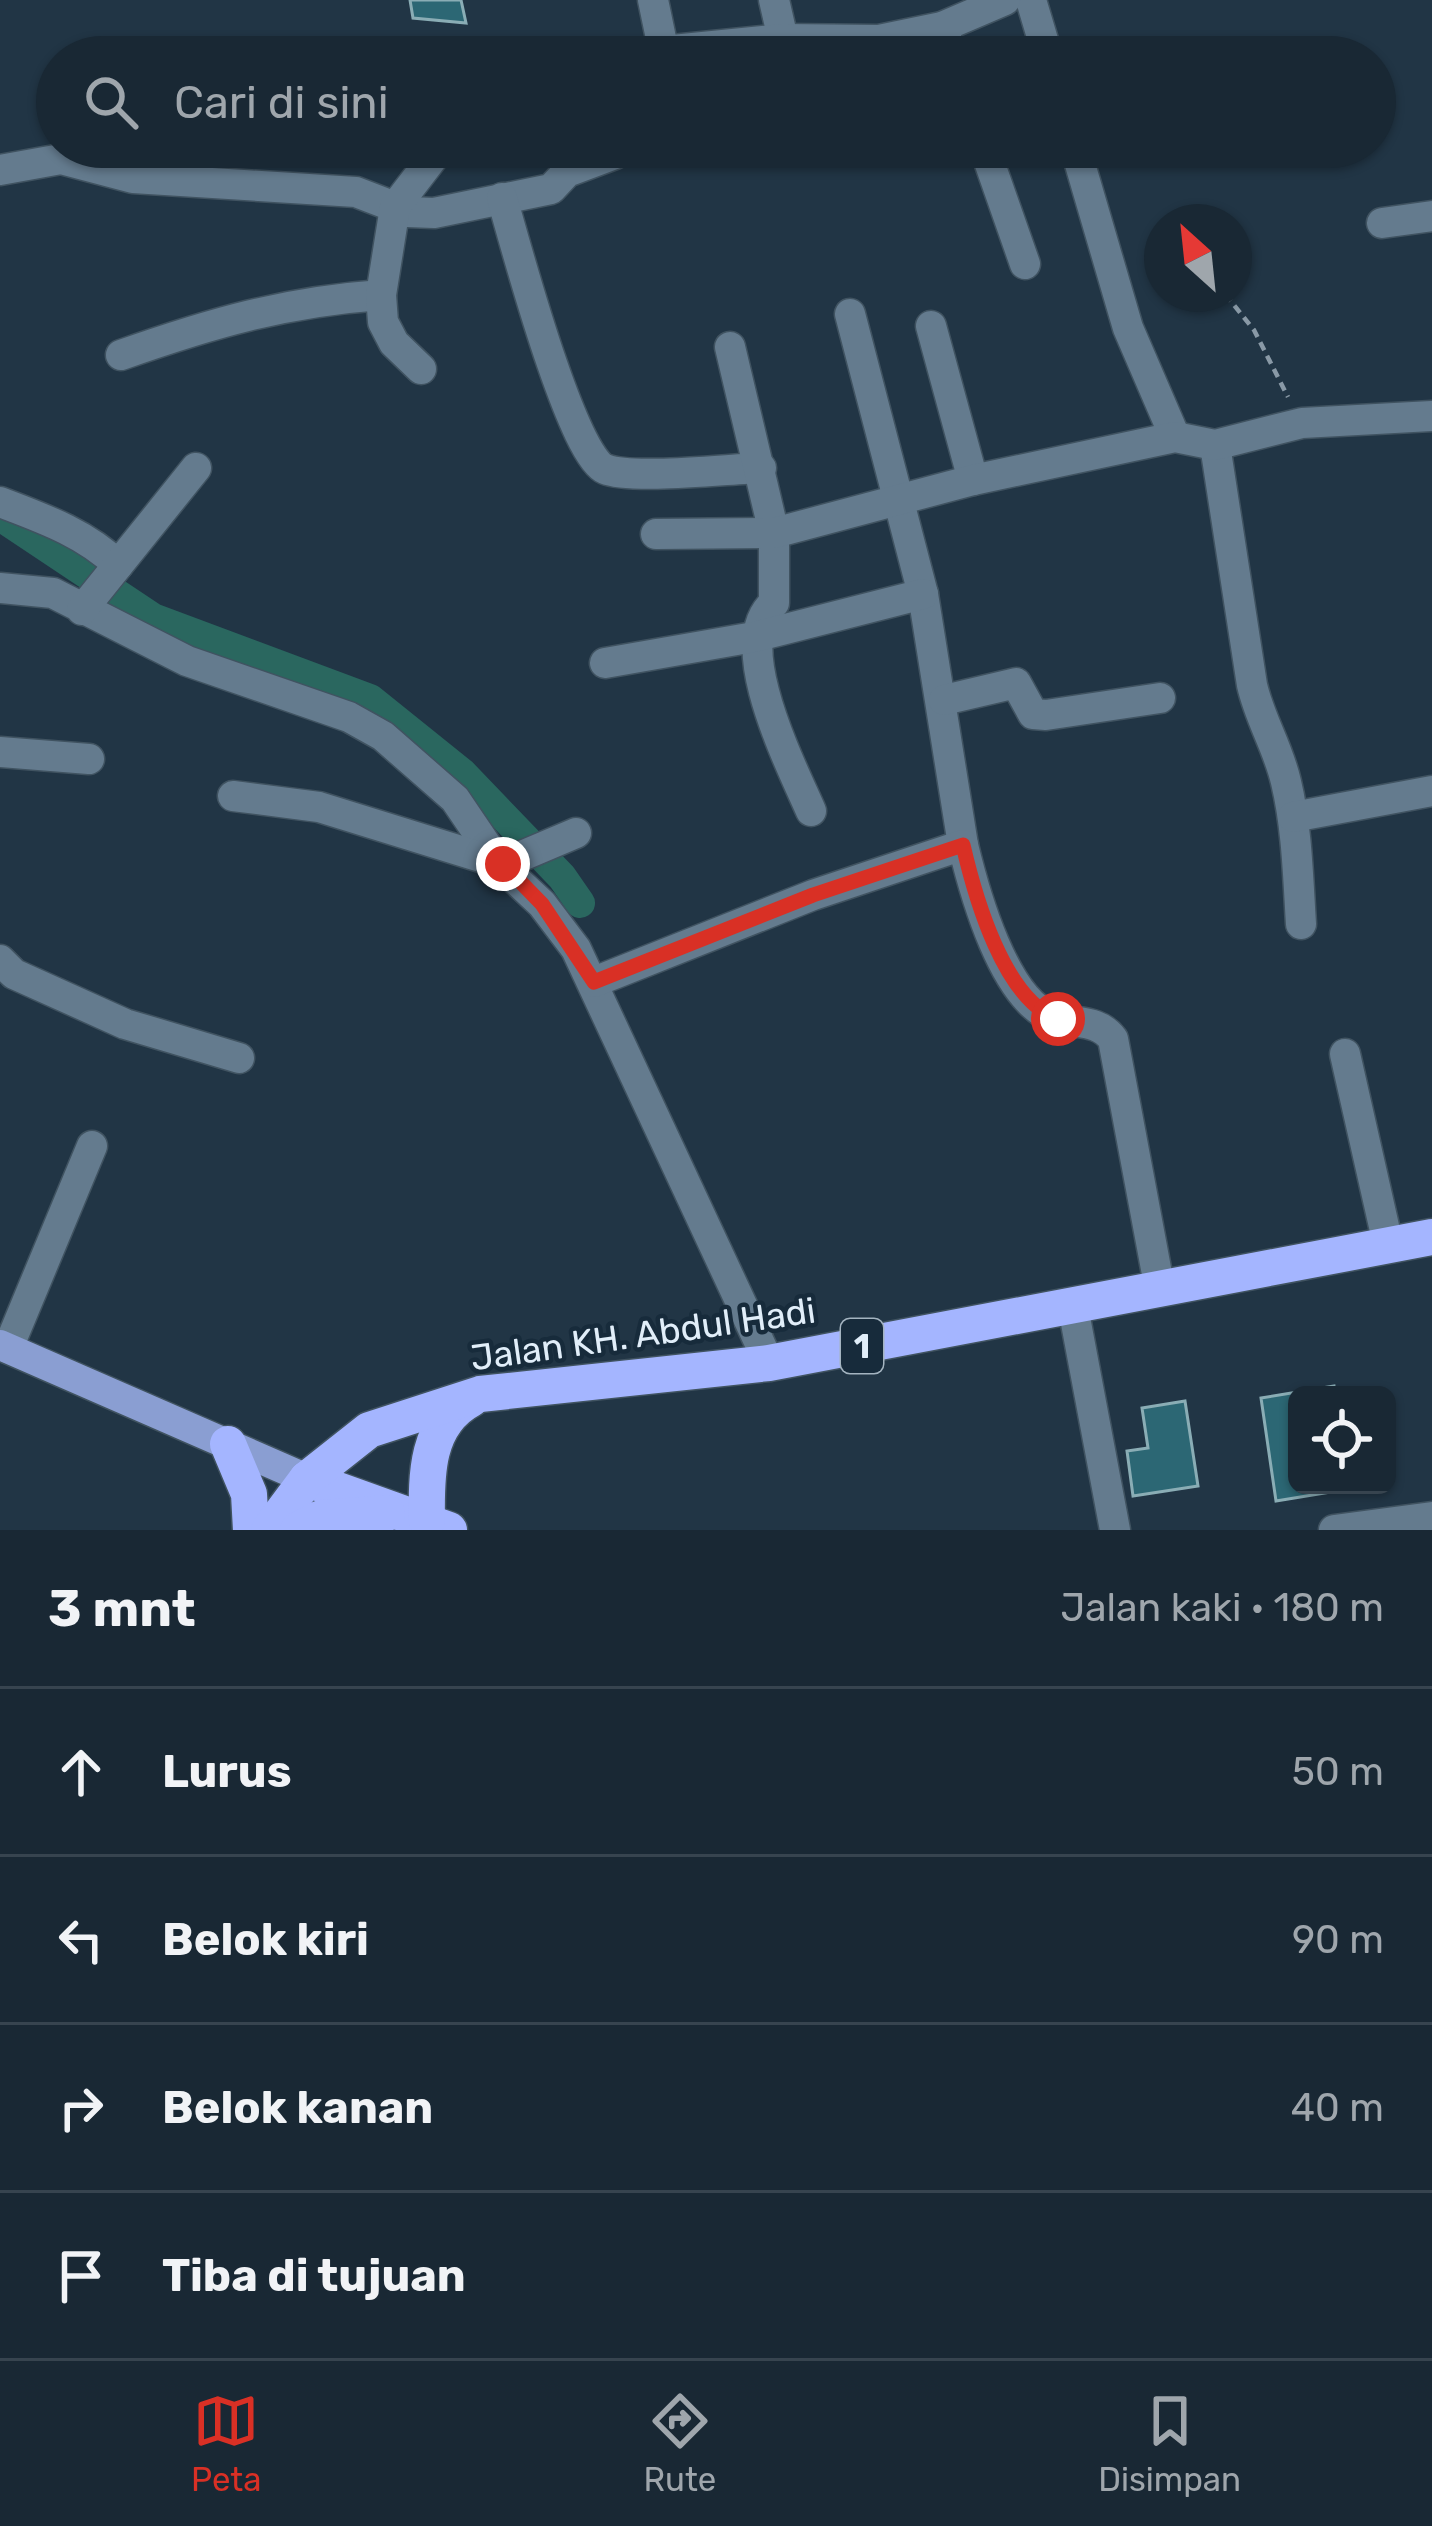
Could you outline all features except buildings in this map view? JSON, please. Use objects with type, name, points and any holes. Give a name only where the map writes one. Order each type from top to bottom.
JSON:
[{"type":"highway","name":"Jalan KH. Abdul Hadi","points":[[269,1530],[308,1479],[369,1430],[480,1394],[769,1363],[1432,1237]]},
{"type":"highway","points":[[426,1521],[426,1478],[440,1427],[454,1408],[480,1394]]},
{"type":"highway","points":[[228,1444],[249,1494],[251,1530]]},
{"type":"highway","points":[[308,1479],[426,1521]]},
{"type":"highway","points":[[298,1530],[321,1518],[426,1521]]},
{"type":"main road","points":[[4,1347],[308,1479]]},
{"type":"street","points":[[653,0],[660,36]]},
{"type":"street","points":[[774,0],[782,36]]},
{"type":"street","points":[[899,36],[943,27],[1005,0]]},
{"type":"street","points":[[1031,0],[1042,36]]},
{"type":"street","points":[[943,27],[946,36]]},
{"type":"street","points":[[0,170],[36,164]]},
{"type":"street","points":[[95,168],[133,178],[356,192],[394,207],[434,213],[551,189],[578,168]]},
{"type":"street","points":[[421,369],[394,343],[383,322],[380,295],[394,207],[425,168]]},
{"type":"street","points":[[991,168],[1025,265]]},
{"type":"street","points":[[1081,168],[1128,328],[1175,436]]},
{"type":"street","points":[[502,198],[544,338],[590,457],[617,473],[761,468]]},
{"type":"street","points":[[1382,223],[1432,216]]},
{"type":"street","points":[[121,356],[231,317],[300,301],[380,295]]},
{"type":"street","points":[[850,314],[923,595],[944,700],[963,845],[985,918],[1024,995],[1051,1017],[1100,1027],[1113,1039],[1160,1290]]},
{"type":"street","points":[[931,326],[974,480]]},
{"type":"street","points":[[730,347],[774,533],[774,603],[761,614],[754,637],[776,730],[811,811]]},
{"type":"street","points":[[656,534],[774,533],[974,480],[1175,436],[1215,445],[1302,423],[1432,416]]},
{"type":"street","points":[[1215,445],[1252,685],[1260,722],[1277,750],[1293,818],[1301,924]]},
{"type":"street","points":[[84,608],[196,468]]},
{"type":"street","points":[[0,502],[100,547],[114,570]]},
{"type":"street","points":[[0,588],[37,588],[187,661],[349,717],[383,736],[455,799],[502,864],[542,904],[594,982],[769,1363]]},
{"type":"street","points":[[605,663],[754,637],[923,595]]},
{"type":"street","points":[[944,700],[1016,683],[1033,714],[1046,716],[1160,698]]},
{"type":"street","points":[[0,752],[89,759]]},
{"type":"street","points":[[1293,818],[1432,790]]},
{"type":"street","points":[[233,796],[319,807],[502,864],[576,833]]},
{"type":"street","points":[[594,982],[813,895],[963,845]]},
{"type":"street","points":[[0,960],[14,974],[125,1024],[239,1058]]},
{"type":"street","points":[[1345,1054],[1388,1244]]},
{"type":"street","points":[[4,1347],[92,1146]]},
{"type":"street","points":[[1073,1307],[1115,1530]]},
{"type":"street","points":[[1334,1530],[1432,1516]]},
{"type":"path","points":[[1240,312],[1254,330],[1302,423]]},
{"type":"waterway","points":[[0,516],[153,618],[370,699],[462,773],[562,877],[580,903]]},
{"type":"route","points":[[503,864],[542,904],[594,982],[813,895],[963,845],[1004,961],[1024,995],[1058,1019]]}]
